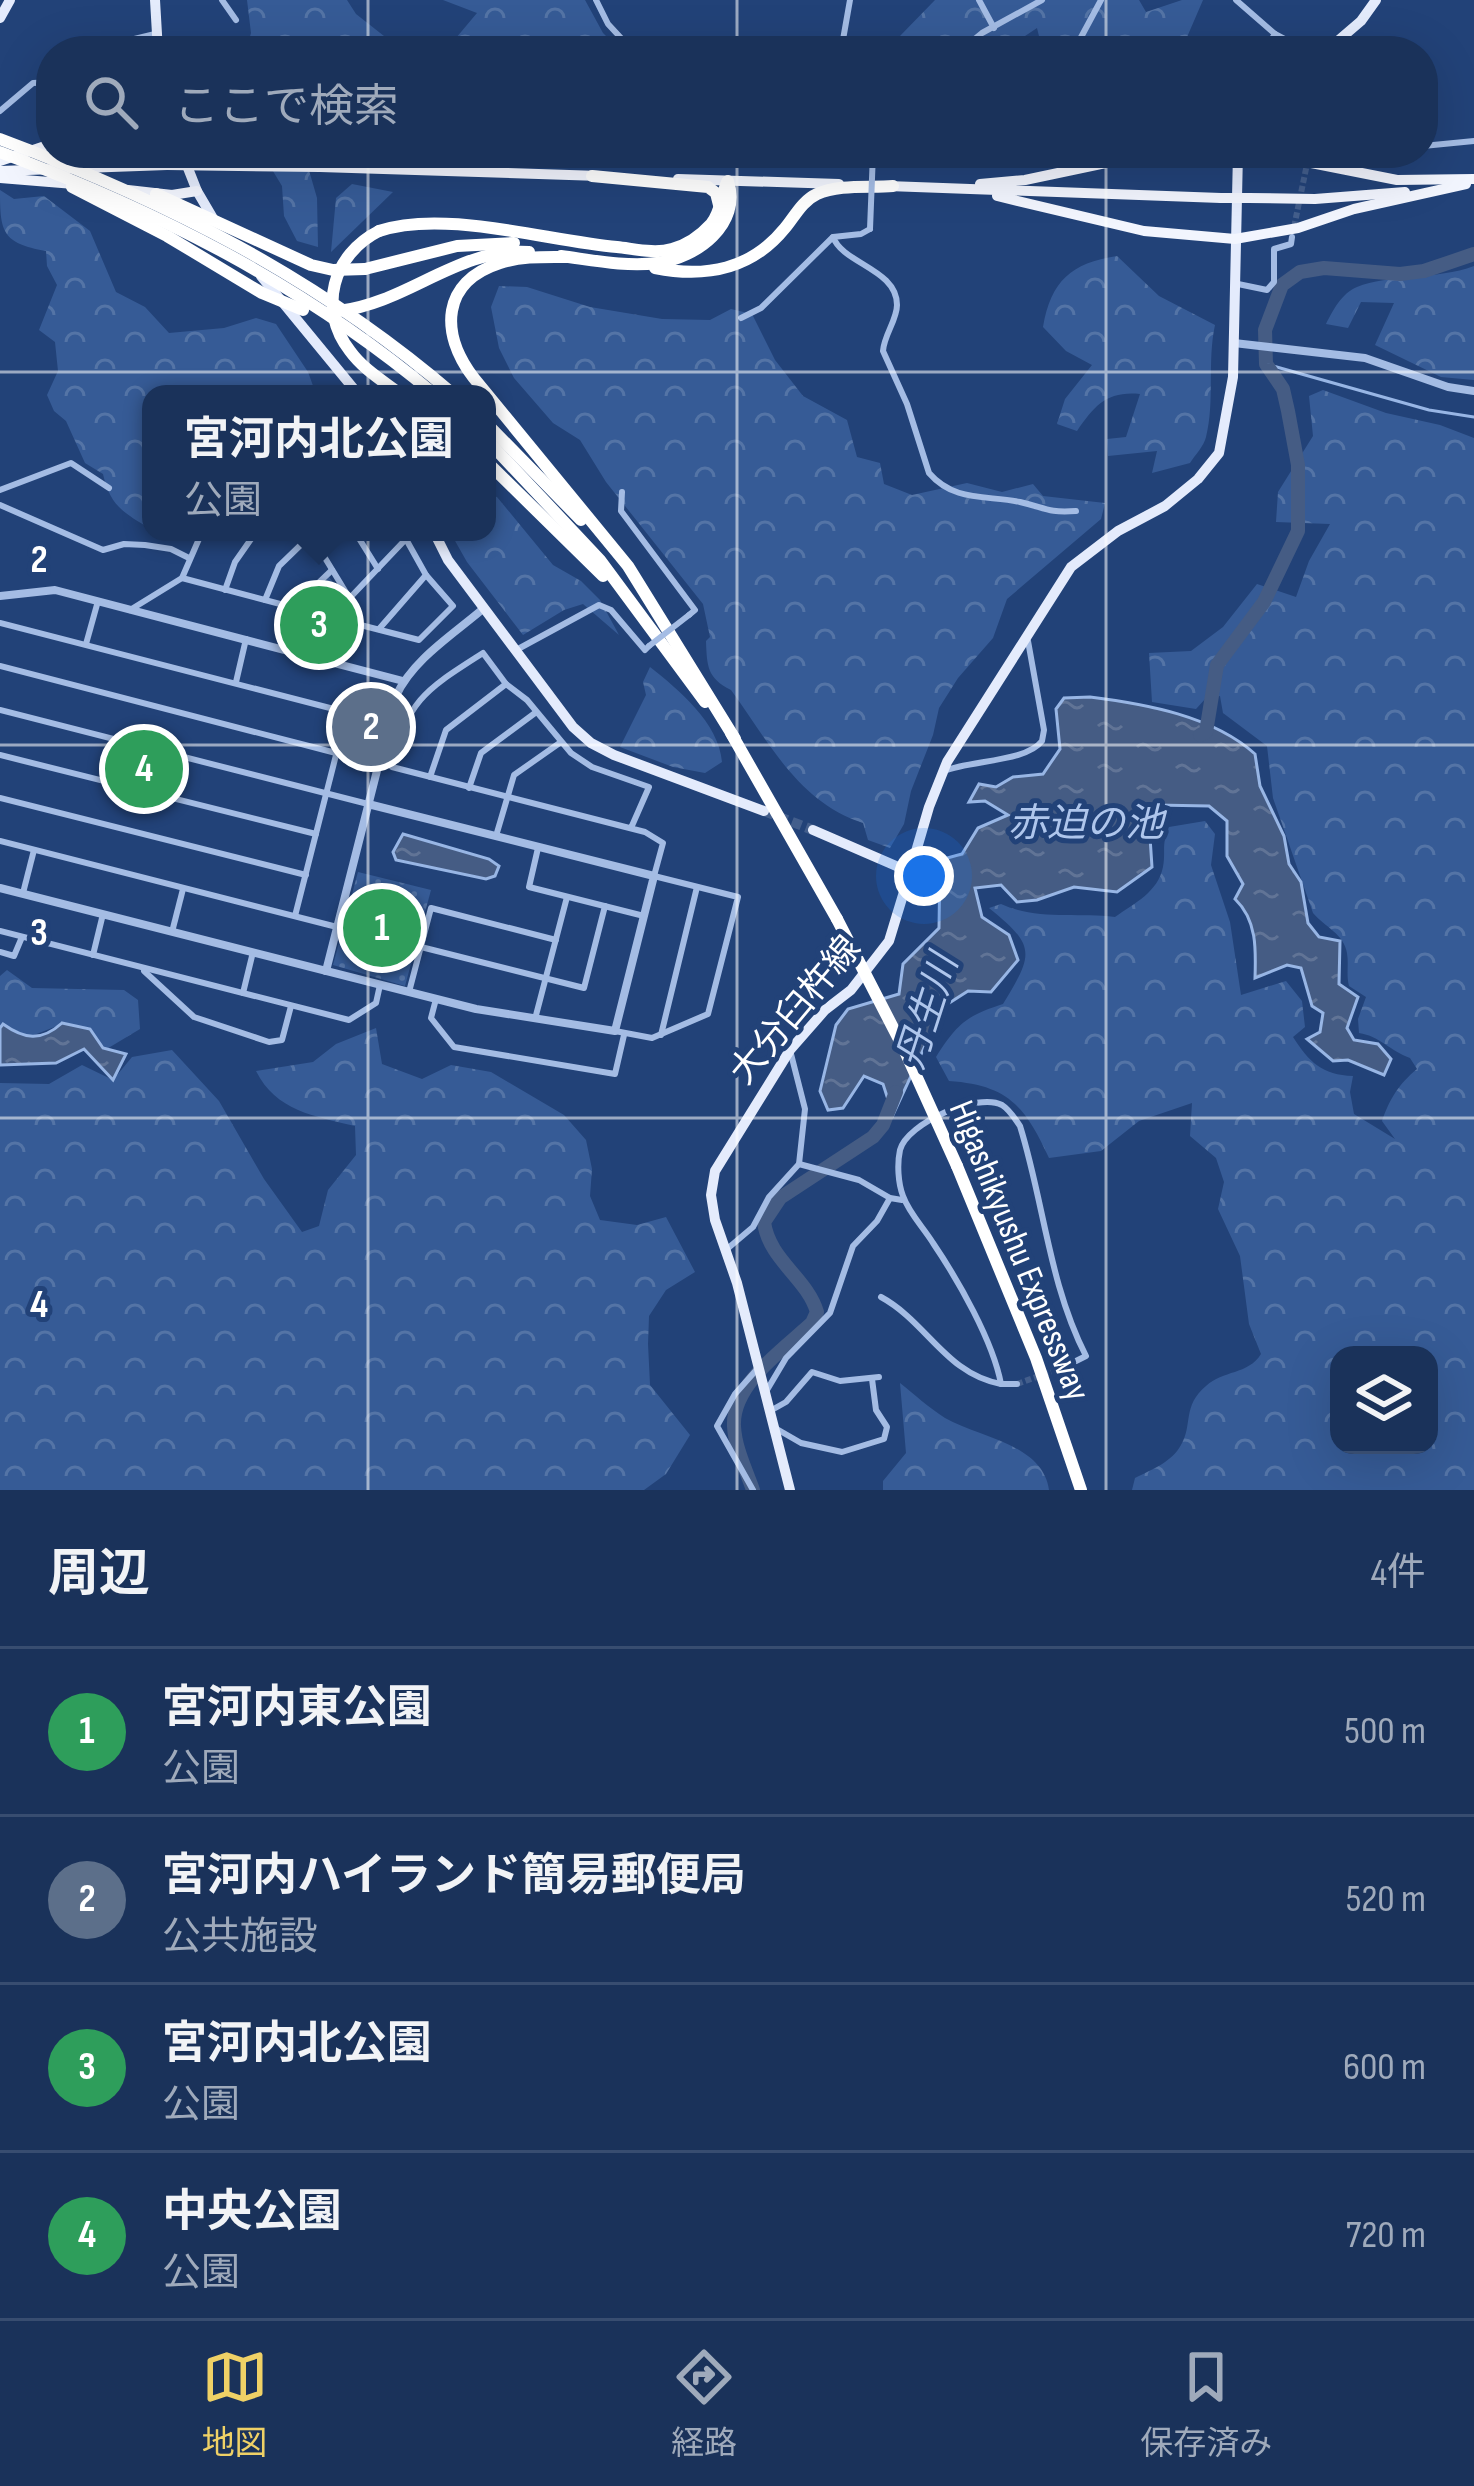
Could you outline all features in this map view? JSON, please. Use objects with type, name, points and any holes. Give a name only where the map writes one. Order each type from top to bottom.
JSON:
[{"type":"highway","points":[[0,139],[36,152]]},
{"type":"highway","points":[[0,156],[36,148]]},
{"type":"highway","points":[[0,156],[113,208],[262,293],[303,310],[329,312],[374,304],[458,263],[492,253],[665,250],[687,243],[716,218],[728,181]]},
{"type":"highway","points":[[0,156],[110,195],[248,263],[355,332],[423,385]]},
{"type":"highway","points":[[76,168],[161,204],[254,252],[361,321],[442,385]]},
{"type":"highway","points":[[79,168],[169,199],[311,265],[333,270],[365,269],[457,246],[568,250]]},
{"type":"highway","points":[[0,174],[111,168]]},
{"type":"highway","points":[[350,168],[1249,199],[1348,198],[1471,182]]},
{"type":"highway","points":[[940,188],[1079,168]]},
{"type":"highway","points":[[1337,168],[1397,180],[1471,182]]},
{"type":"highway","points":[[0,174],[172,195],[196,191]]},
{"type":"highway","points":[[592,176],[708,187],[718,198],[716,218]]},
{"type":"highway","points":[[638,264],[674,259],[716,232],[731,206],[728,181]]},
{"type":"highway","points":[[940,188],[1044,205],[1144,231],[1235,238],[1298,228],[1354,209],[1471,182]]},
{"type":"highway","points":[[389,385],[356,358],[333,315],[333,290],[342,264],[361,242],[379,232],[435,224],[687,273],[734,267],[771,243],[811,197],[834,190],[893,186]]},
{"type":"highway","points":[[480,385],[453,345],[449,326],[462,288],[478,274],[520,258],[568,250]]},
{"type":"highway","points":[[496,405],[628,566],[735,740]]},
{"type":"highway","name":"Higashikyushu Expressway","points":[[496,433],[559,494],[608,553],[735,740],[838,919],[957,1166],[1036,1358],[1081,1490]]},
{"type":"highway","name":"Higashikyushu Expressway","points":[[496,449],[575,531],[667,649],[759,783]]},
{"type":"highway","points":[[496,470],[569,539],[667,649]]},
{"type":"main road","points":[[0,18],[10,0]]},
{"type":"main road","points":[[155,0],[155,34]]},
{"type":"main road","points":[[1344,36],[1376,0]]},
{"type":"main road","points":[[188,168],[211,216],[351,385]]},
{"type":"main road","name":"大分臼杵線","points":[[790,1490],[713,1207],[715,1171],[790,1050],[875,962],[889,940],[944,771],[1071,567],[1118,531],[1165,506],[1198,479],[1219,453],[1229,412],[1234,343],[1237,168]]},
{"type":"main road","points":[[438,541],[573,728],[614,755],[764,811]]},
{"type":"main road","points":[[813,830],[910,872]]},
{"type":"street","points":[[222,0],[236,20]]},
{"type":"street","points":[[596,0],[619,36]]},
{"type":"street","points":[[844,36],[850,0]]},
{"type":"street","points":[[979,0],[994,28]]},
{"type":"street","points":[[982,36],[1042,0]]},
{"type":"street","points":[[1082,36],[1101,0]]},
{"type":"street","points":[[1236,0],[1279,36]]},
{"type":"street","points":[[147,36],[155,34]]},
{"type":"street","points":[[0,111],[36,83]]},
{"type":"street","points":[[1438,145],[1474,141]]},
{"type":"street","points":[[742,318],[761,308],[833,237],[870,229],[873,168]]},
{"type":"street","points":[[833,237],[836,245],[869,266],[895,296],[897,306],[883,351],[907,404],[929,473],[968,497],[1015,501],[1045,512],[1076,511]]},
{"type":"street","points":[[1234,284],[1267,290],[1274,282],[1274,249],[1292,244],[1292,237]]},
{"type":"street","points":[[1234,343],[1365,358],[1448,387],[1474,391]]},
{"type":"street","points":[[0,490],[70,463],[109,488]]},
{"type":"street","points":[[517,650],[599,604],[611,610],[645,650],[695,610],[621,511],[622,492]]},
{"type":"street","points":[[0,506],[103,550],[145,545],[189,558]]},
{"type":"street","points":[[130,610],[182,578],[198,541]]},
{"type":"street","points":[[225,590],[235,562],[250,541]]},
{"type":"street","points":[[265,600],[279,566],[303,541]]},
{"type":"street","points":[[314,541],[350,599]]},
{"type":"street","points":[[361,541],[378,569]]},
{"type":"street","points":[[331,661],[350,599],[400,541]]},
{"type":"street","points":[[341,620],[419,640],[453,606],[426,575],[407,541]]},
{"type":"street","points":[[293,651],[311,590],[332,570]]},
{"type":"street","points":[[379,629],[426,575]]},
{"type":"street","points":[[182,578],[303,610]]},
{"type":"street","points":[[0,596],[55,590],[403,681]]},
{"type":"street","points":[[86,645],[98,601]]},
{"type":"street","points":[[326,971],[388,723],[403,681],[485,607]]},
{"type":"street","points":[[0,623],[388,723]]},
{"type":"street","points":[[944,771],[1025,754],[1042,741],[1027,638]]},
{"type":"street","points":[[236,684],[246,639]]},
{"type":"street","points":[[436,999],[431,1018],[454,1047],[615,1074],[644,916],[663,843],[631,828],[392,767],[418,698],[483,653],[561,742],[592,767],[649,787],[631,828]]},
{"type":"street","points":[[0,666],[336,753]]},
{"type":"street","points":[[430,777],[446,730],[506,684]]},
{"type":"street","points":[[0,710],[737,897],[712,1004],[703,1019],[652,1038],[436,999],[0,888]]},
{"type":"street","points":[[296,916],[346,712]]},
{"type":"street","points":[[469,788],[481,753],[536,712]]},
{"type":"street","points":[[496,836],[514,775],[561,742]]},
{"type":"street","points":[[0,755],[316,835]]},
{"type":"street","points":[[0,798],[306,875]]},
{"type":"street","points":[[0,841],[337,927]]},
{"type":"street","points":[[538,847],[530,887],[644,916]]},
{"type":"street","points":[[23,894],[34,850]]},
{"type":"street","points":[[661,1035],[697,887]]},
{"type":"street","points":[[172,932],[183,888]]},
{"type":"street","points":[[536,1018],[567,897]]},
{"type":"street","points":[[421,947],[584,988],[605,906]]},
{"type":"street","points":[[409,992],[431,908],[556,940]]},
{"type":"street","points":[[93,955],[103,914]]},
{"type":"street","points":[[0,931],[349,1020],[376,1003],[380,985]]},
{"type":"street","points":[[0,952],[14,956],[22,937]]},
{"type":"street","points":[[242,993],[254,952]]},
{"type":"street","points":[[142,968],[185,1012],[241,1035],[276,1043],[282,1040],[291,1005]]},
{"type":"street","points":[[727,1249],[753,1227],[770,1197],[801,1164],[805,1108],[790,1050]]},
{"type":"street","points":[[1001,1384],[997,1364],[956,1285],[904,1200],[899,1153],[918,1125],[986,1100],[1006,1106],[1020,1126],[1057,1283],[1069,1323],[1086,1356],[1064,1367]]},
{"type":"street","points":[[801,1164],[859,1180],[890,1198],[904,1200]]},
{"type":"street","points":[[765,1390],[786,1358],[830,1313],[854,1246],[890,1198]]},
{"type":"street","points":[[881,1297],[931,1337],[960,1369],[982,1381],[1018,1384]]},
{"type":"street","points":[[753,1490],[718,1426],[735,1394],[759,1370]]},
{"type":"street","points":[[770,1411],[786,1402],[812,1372],[840,1382],[876,1378],[876,1410],[887,1427],[884,1439],[842,1452],[812,1448],[780,1427],[774,1428]]},
{"type":"green space","points":[[247,0],[347,0],[356,14],[384,36],[250,36]]},
{"type":"green space","points":[[443,0],[585,0],[606,36],[458,36],[477,13]]},
{"type":"green space","points":[[935,0],[1139,0],[1146,12],[1182,0],[1203,0],[1187,36],[1039,36],[1037,28],[1025,36],[900,36]]},
{"type":"green space","points":[[271,168],[308,168],[317,198],[318,247],[297,241],[284,216],[282,186]]},
{"type":"green space","points":[[352,184],[393,192],[331,252],[336,198]]},
{"type":"green space","points":[[0,190],[14,199],[44,196],[90,231],[116,292],[145,307],[169,333],[224,328],[256,318],[276,324],[313,385],[142,385],[142,524],[114,501],[103,474],[85,463],[66,421],[54,411],[47,395],[58,371],[55,342],[39,330],[57,285],[47,266],[46,251],[12,239],[1,216]]},
{"type":"green space","points":[[1117,256],[1159,296],[1215,325],[1205,440],[1190,463],[1152,473],[1157,451],[1108,456],[1107,439],[1126,437],[1140,394],[1103,402],[1077,431],[1057,424],[1065,399],[1092,365],[1066,351],[1043,327],[1051,297],[1075,269]]},
{"type":"green space","points":[[1474,266],[1474,380],[1441,377],[1375,345],[1394,303],[1361,302],[1348,328],[1326,324],[1342,298],[1357,287]]},
{"type":"green space","points":[[499,286],[527,287],[590,307],[662,319],[710,320],[731,309],[752,314],[775,360],[803,396],[847,420],[857,457],[880,463],[884,484],[912,495],[967,483],[1002,492],[1033,484],[1043,496],[1105,503],[1101,519],[1007,599],[993,638],[939,708],[904,824],[890,848],[868,840],[863,823],[820,801],[803,785],[731,690],[713,676],[703,604],[606,482],[580,440],[553,423],[514,378],[499,348],[491,307]]},
{"type":"green space","points":[[1323,390],[1474,438],[1474,1490],[1132,1490],[1135,1478],[1177,1451],[1199,1393],[1213,1381],[1249,1366],[1261,1354],[1249,1324],[1240,1256],[1218,1209],[1224,1182],[1216,1158],[1190,1136],[1192,1103],[1139,1121],[1101,1151],[1049,1158],[1032,1125],[1012,1102],[986,1087],[949,1081],[936,1057],[964,1023],[1003,1004],[1025,961],[1022,942],[989,908],[1001,904],[1043,914],[1115,917],[1156,883],[1169,827],[1205,821],[1215,834],[1211,865],[1230,922],[1241,995],[1286,981],[1302,1001],[1305,1027],[1293,1037],[1299,1046],[1325,1070],[1353,1076],[1354,1114],[1395,1139],[1382,1121],[1396,1092],[1417,1069],[1410,1058],[1359,1033],[1358,1019],[1366,997],[1349,986],[1342,941],[1313,913],[1273,798],[1267,746],[1223,713],[1220,696],[1206,698],[1196,709],[1152,702],[1149,653],[1191,651],[1223,627],[1257,584],[1296,597],[1330,524],[1276,522],[1278,492],[1313,436],[1309,396]]},
{"type":"green space","points":[[497,497],[553,565],[581,581],[600,600],[619,635],[583,604],[523,635],[455,541],[496,541]]},
{"type":"green space","points":[[329,577],[344,596],[327,654],[297,645],[312,594]]},
{"type":"green space","points":[[650,667],[684,696],[713,734],[722,762],[705,773],[673,767],[620,747],[646,695],[643,682]]},
{"type":"green space","points":[[111,743],[185,761],[176,795],[103,777]]},
{"type":"green space","points":[[358,872],[431,890],[405,986],[333,965]]},
{"type":"green space","points":[[7,970],[32,988],[124,990],[138,1000],[140,1029],[105,1050],[88,1028],[62,1024],[29,1037],[0,1026],[0,976]]},
{"type":"green space","points":[[376,1028],[382,1064],[422,1079],[451,1065],[491,1072],[564,1115],[586,1140],[592,1169],[590,1196],[600,1220],[637,1225],[666,1217],[695,1272],[666,1290],[649,1316],[650,1385],[690,1435],[666,1474],[644,1490],[0,1490],[0,1083],[49,1084],[82,1065],[113,1080],[132,1057],[172,1050],[219,1101],[264,1179],[302,1232],[319,1226],[328,1190],[356,1155],[355,1126],[285,1103],[256,1071],[313,1062],[336,1044]]},
{"type":"green space","points":[[900,1383],[945,1418],[1022,1452],[1044,1474],[1049,1490],[883,1490],[883,1481],[906,1453]]},
{"type":"water","name":"赤迫の池","points":[[1090,697],[1199,721],[1255,754],[1260,786],[1284,836],[1289,864],[1301,882],[1308,923],[1319,937],[1340,941],[1339,984],[1358,997],[1347,1028],[1354,1040],[1378,1044],[1391,1059],[1384,1075],[1348,1060],[1333,1061],[1307,1039],[1320,1032],[1323,1013],[1312,1006],[1301,968],[1287,965],[1255,978],[1251,926],[1235,899],[1243,884],[1227,856],[1227,821],[1209,806],[1156,805],[1150,837],[1152,867],[1117,892],[1074,887],[1017,902],[1001,885],[975,888],[982,917],[1009,935],[1018,960],[991,992],[968,991],[943,1007],[893,1115],[883,1084],[864,1076],[843,1108],[828,1110],[820,1091],[836,1025],[848,1009],[899,994],[903,964],[939,928],[940,860],[962,854],[978,828],[1008,815],[985,801],[969,802],[979,784],[996,787],[1013,777],[1043,774],[1060,749],[1056,709],[1064,698]]},
{"type":"water","points":[[403,834],[499,866],[495,876],[486,879],[396,860],[393,852]]},
{"type":"water","points":[[62,1023],[90,1029],[103,1048],[126,1054],[113,1080],[84,1049],[56,1063],[0,1065],[3,1024],[32,1036]]},
{"type":"waterway","name":"丹生川","points":[[1200,735],[1206,732],[1217,665],[1264,602],[1298,531],[1298,465],[1288,411],[1283,389],[1266,364],[1265,330],[1282,285],[1300,272],[1324,268],[1400,274],[1474,254]]},
{"type":"waterway","points":[[1266,364],[1429,410],[1474,417]]},
{"type":"waterway","name":"丹生川","points":[[753,1490],[736,1442],[734,1426],[741,1396],[774,1356],[812,1323],[817,1312],[773,1247],[764,1222],[780,1198],[873,1137],[896,1092]]},
{"type":"tunnel","points":[[1294,227],[1306,168]]},
{"type":"tunnel","points":[[764,811],[813,830]]},
{"type":"tunnel","points":[[1017,1384],[1064,1367]]},
{"type":"place","name":"宮河内北公園","points":[[319,625]]},
{"type":"place","name":"宮河内ハイランド簡易郵便局","points":[[371,727]]},
{"type":"place","name":"中央公園","points":[[144,769]]},
{"type":"place","name":"宮河内東公園","points":[[382,928]]}]
